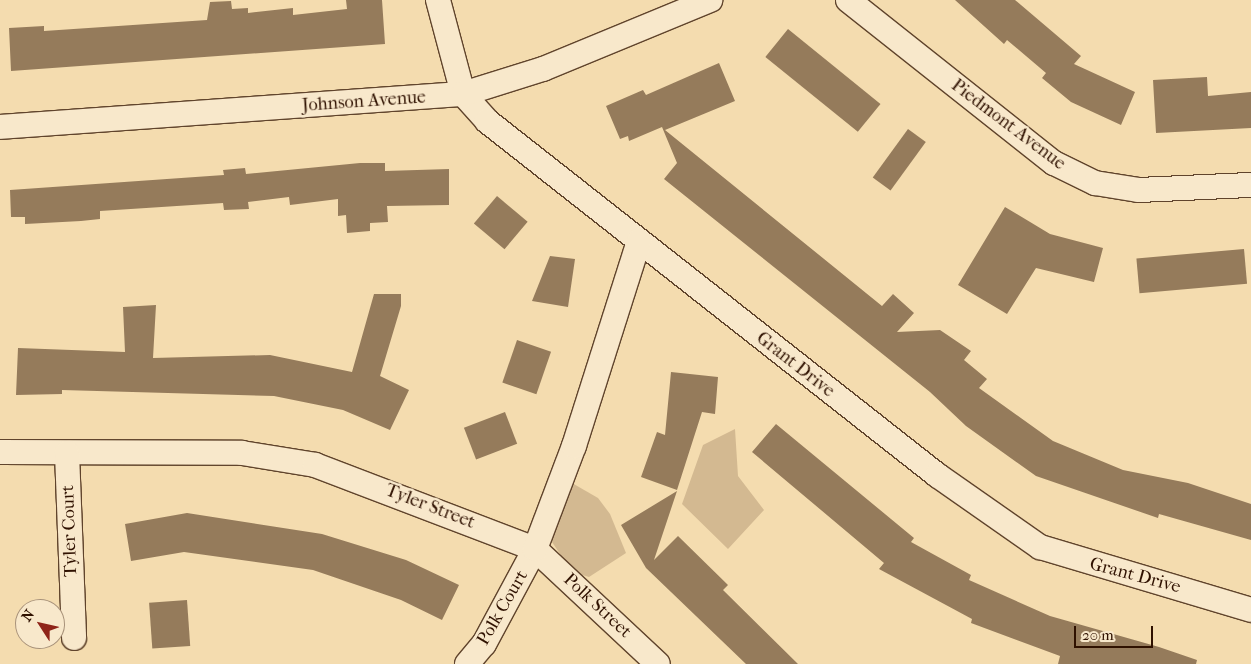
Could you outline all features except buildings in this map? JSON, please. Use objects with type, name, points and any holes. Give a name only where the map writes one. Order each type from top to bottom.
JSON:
[{"type":"street","name":"Grant Drive","points":[[438,0],[463,94],[487,121],[639,242],[1017,534],[1068,558],[1251,610]]},
{"type":"street","name":"Johnson Avenue","points":[[0,128],[463,94],[543,69],[710,0]]},
{"type":"street","name":"Piedmont Avenue","points":[[848,0],[1054,163],[1096,184],[1147,190],[1251,185]]},
{"type":"street","points":[[535,549],[574,446],[639,242]]},
{"type":"street","name":"Tyler Street","points":[[0,452],[280,456],[378,488],[535,549]]},
{"type":"street","name":"Tyler Court","points":[[67,453],[74,638]]},
{"type":"street","name":"Polk Court","points":[[467,664],[484,644],[535,549]]},
{"type":"street","name":"Polk Street","points":[[535,549],[658,664]]},
{"type":"shaded area","points":[[735,429],[738,476],[764,510],[728,549],[682,504],[703,445]]},
{"type":"shaded area","points":[[572,483],[598,498],[610,514],[626,553],[589,577],[572,572],[548,536]]}]
